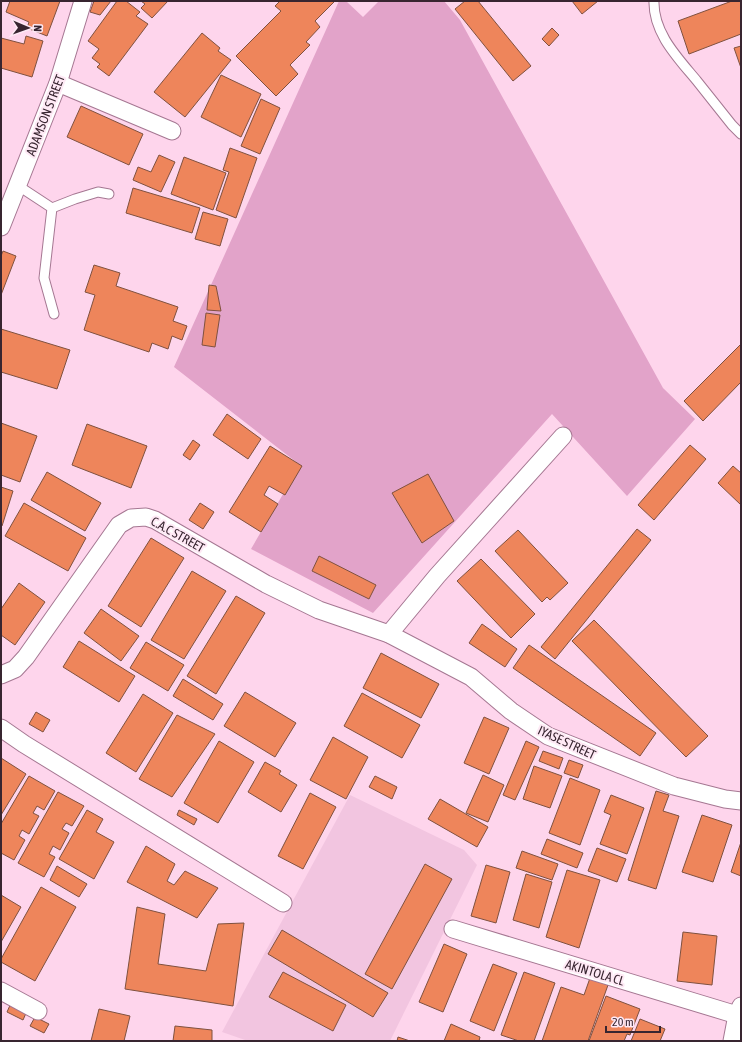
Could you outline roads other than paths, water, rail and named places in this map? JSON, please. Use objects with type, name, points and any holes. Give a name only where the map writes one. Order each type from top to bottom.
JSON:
[{"type":"street","name":"ADAMSON STREET","points":[[1,227],[58,83],[83,1]]},
{"type":"street","points":[[58,83],[172,131]]},
{"type":"street","points":[[389,634],[437,576],[563,436]]},
{"type":"street","name":"C.A.C STREET","points":[[1,675],[15,669],[26,658],[119,525],[132,518],[146,516],[266,584],[319,610],[389,634]]},
{"type":"street","name":"IYASE STREET","points":[[389,634],[471,677],[511,711],[548,736],[674,786],[724,799],[741,801]]},
{"type":"street","points":[[1,728],[24,744],[283,902]]},
{"type":"street","name":"AKINTOLA CL","points":[[453,929],[739,1010]]},
{"type":"street","points":[[1,991],[38,1011]]},
{"type":"street","points":[[736,1037],[739,1010]]},
{"type":"lane","points":[[654,1],[654,11],[660,31],[672,51],[741,134]]},
{"type":"lane","points":[[17,186],[52,208]]},
{"type":"lane","points":[[52,208],[98,192],[109,194]]},
{"type":"lane","points":[[52,208],[44,278],[54,314]]}]
